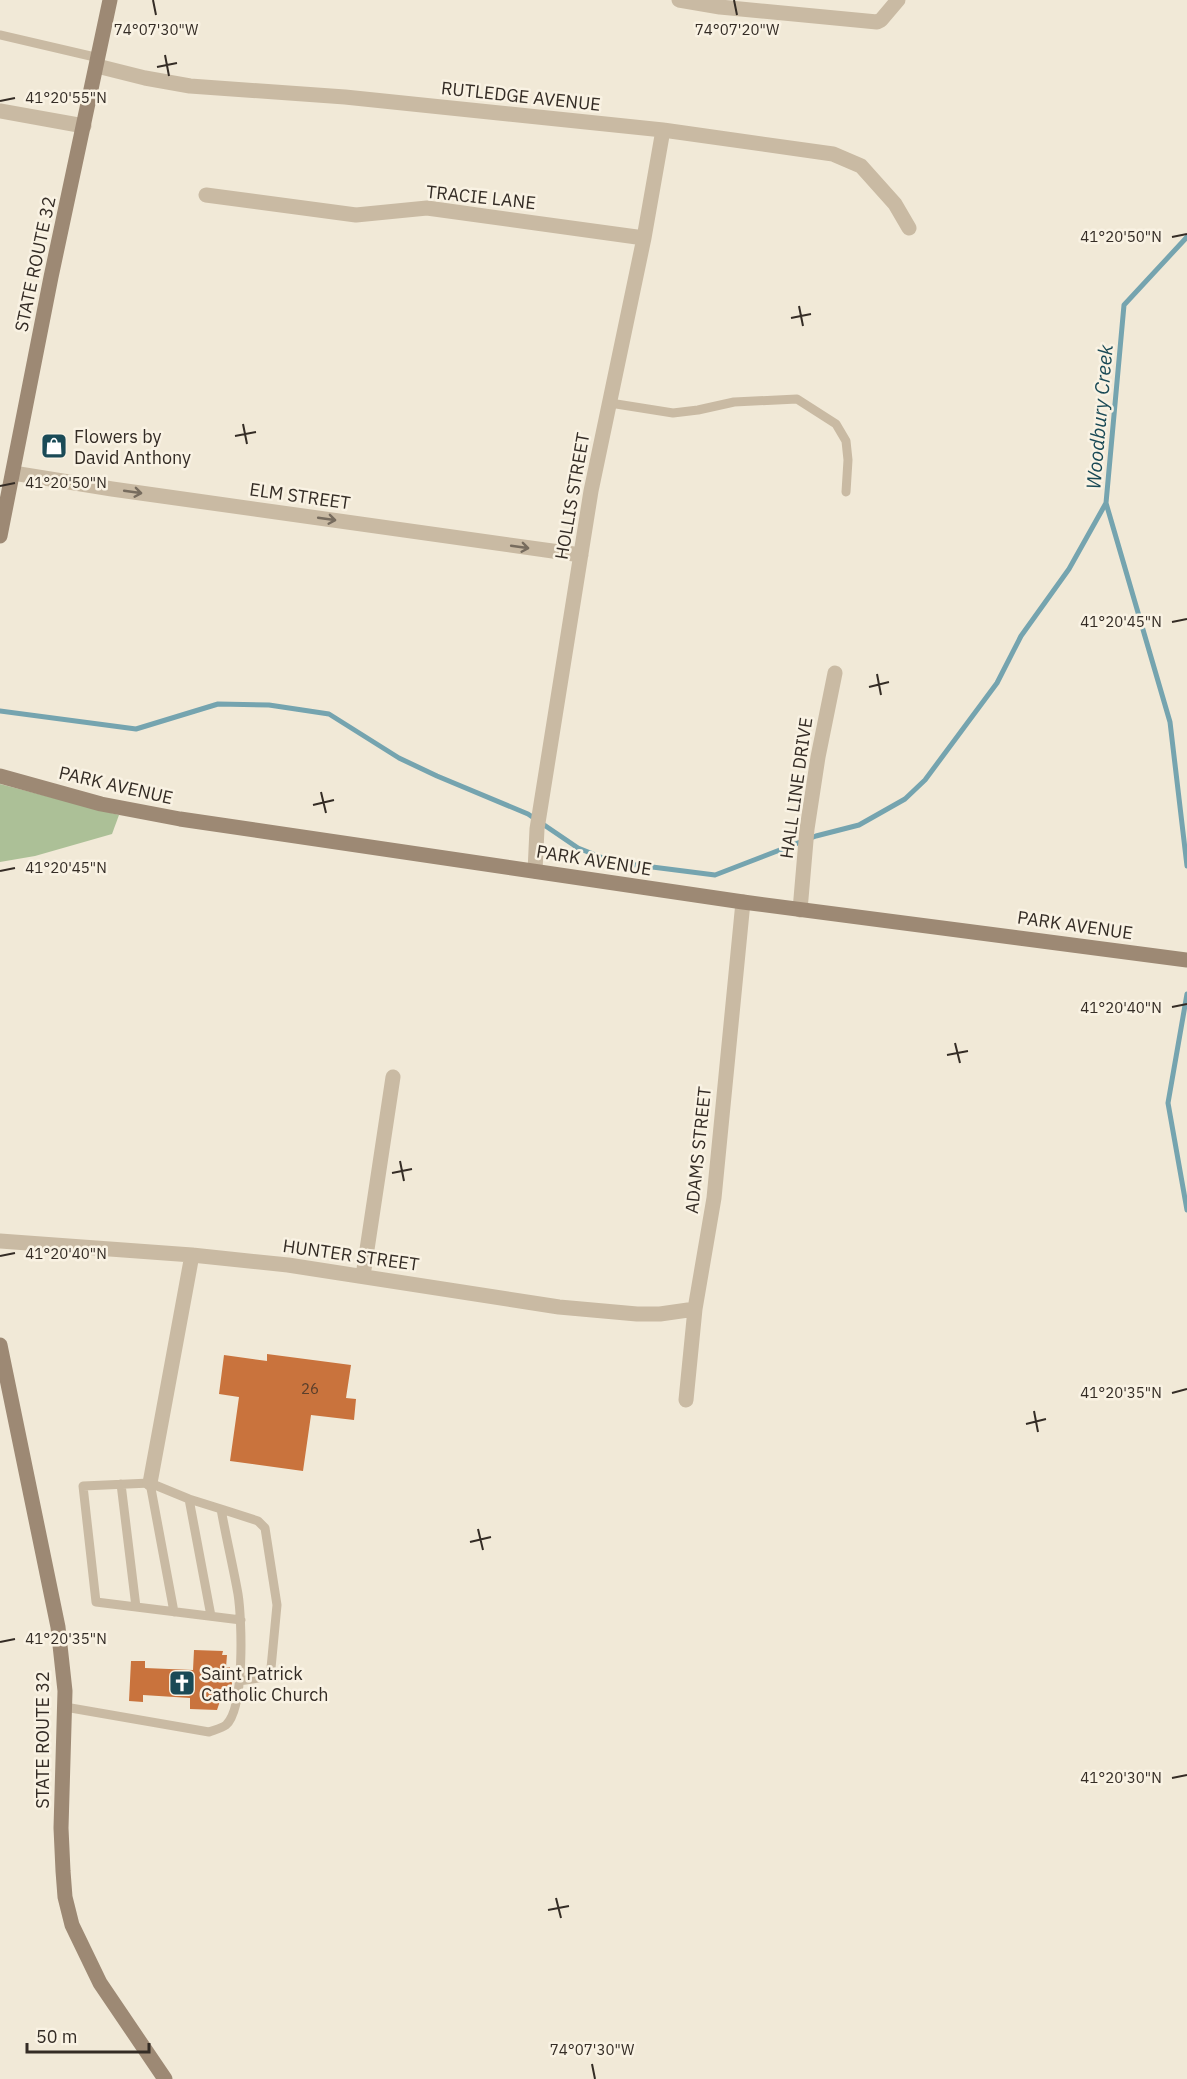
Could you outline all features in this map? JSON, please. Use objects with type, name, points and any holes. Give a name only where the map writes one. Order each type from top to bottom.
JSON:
[{"type":"main road","name":"STATE ROUTE 32","points":[[0,536],[14,473],[35,354],[110,0]]},
{"type":"main road","name":"PARK AVENUE","points":[[0,776],[100,804],[180,819],[743,902],[1184,960]]},
{"type":"main road","name":"STATE ROUTE 32","points":[[0,1345],[58,1627],[65,1691],[61,1828],[65,1897],[72,1925],[100,1983],[165,2079]]},
{"type":"street","points":[[679,0],[877,22],[898,0]]},
{"type":"street","name":"RUTLEDGE AVENUE","points":[[98,62],[145,78],[190,86],[345,97],[663,130],[833,154],[861,166],[895,204],[909,228]]},
{"type":"street","points":[[0,111],[84,126]]},
{"type":"street","name":"HOLLIS STREET","points":[[535,871],[540,807],[591,491],[644,238],[663,130]]},
{"type":"street","name":"TRACIE LANE","points":[[206,195],[356,215],[427,208],[644,238]]},
{"type":"street","name":"ELM STREET","points":[[14,473],[112,489],[581,555]]},
{"type":"street","name":"HALL LINE DRIVE","points":[[800,910],[818,757],[835,672]]},
{"type":"street","name":"ADAMS STREET","points":[[686,1400],[695,1309],[714,1198],[743,902]]},
{"type":"street","points":[[363,1276],[393,1077]]},
{"type":"street","name":"HUNTER STREET","points":[[0,1241],[192,1255],[363,1276],[559,1307],[637,1314],[660,1314],[695,1309]]},
{"type":"street","points":[[150,1483],[192,1255]]},
{"type":"lane","points":[[0,35],[98,62]]},
{"type":"lane","points":[[609,403],[673,413],[734,402],[797,399],[836,424],[846,441],[848,460],[846,492]]},
{"type":"lane","points":[[150,1483],[174,1612]]},
{"type":"lane","points":[[239,1682],[266,1677],[271,1668],[277,1605],[265,1528],[258,1521],[189,1499],[150,1483],[83,1486],[96,1602],[241,1620]]},
{"type":"lane","points":[[121,1484],[136,1607]]},
{"type":"lane","points":[[189,1499],[212,1616]]},
{"type":"lane","points":[[65,1707],[209,1732],[226,1725],[236,1711],[241,1620],[221,1509]]},
{"type":"green space","points":[[0,784],[119,815],[112,834],[35,856],[0,862]]},
{"type":"building","points":[[267,1354],[351,1365],[346,1398],[356,1399],[354,1420],[311,1415],[303,1471],[230,1461],[239,1397],[219,1394],[224,1355],[267,1361]]},
{"type":"building","name":"Saint Patrick Catholic Church","points":[[194,1650],[223,1651],[222,1655],[227,1655],[226,1667],[230,1667],[230,1672],[233,1672],[231,1694],[227,1694],[227,1699],[221,1698],[217,1710],[190,1709],[190,1698],[143,1695],[143,1702],[129,1701],[131,1661],[145,1661],[145,1668],[193,1670]]},
{"type":"waterway","name":"Woodbury Creek","points":[[1187,237],[1124,305],[1106,503],[1170,722],[1187,866]]},
{"type":"waterway","points":[[0,711],[136,729],[218,704],[269,705],[329,714],[399,758],[528,814],[578,848],[613,862],[715,875],[816,836],[859,825],[905,799],[925,780],[997,683],[1021,636],[1069,569],[1106,503]]},
{"type":"waterway","name":"Woodbury Creek","points":[[1187,994],[1168,1103],[1187,1210]]},
{"type":"place","name":"Flowers by David Anthony","points":[[54,446]]},
{"type":"place","name":"Saint Patrick Catholic Church","points":[[182,1683]]}]
